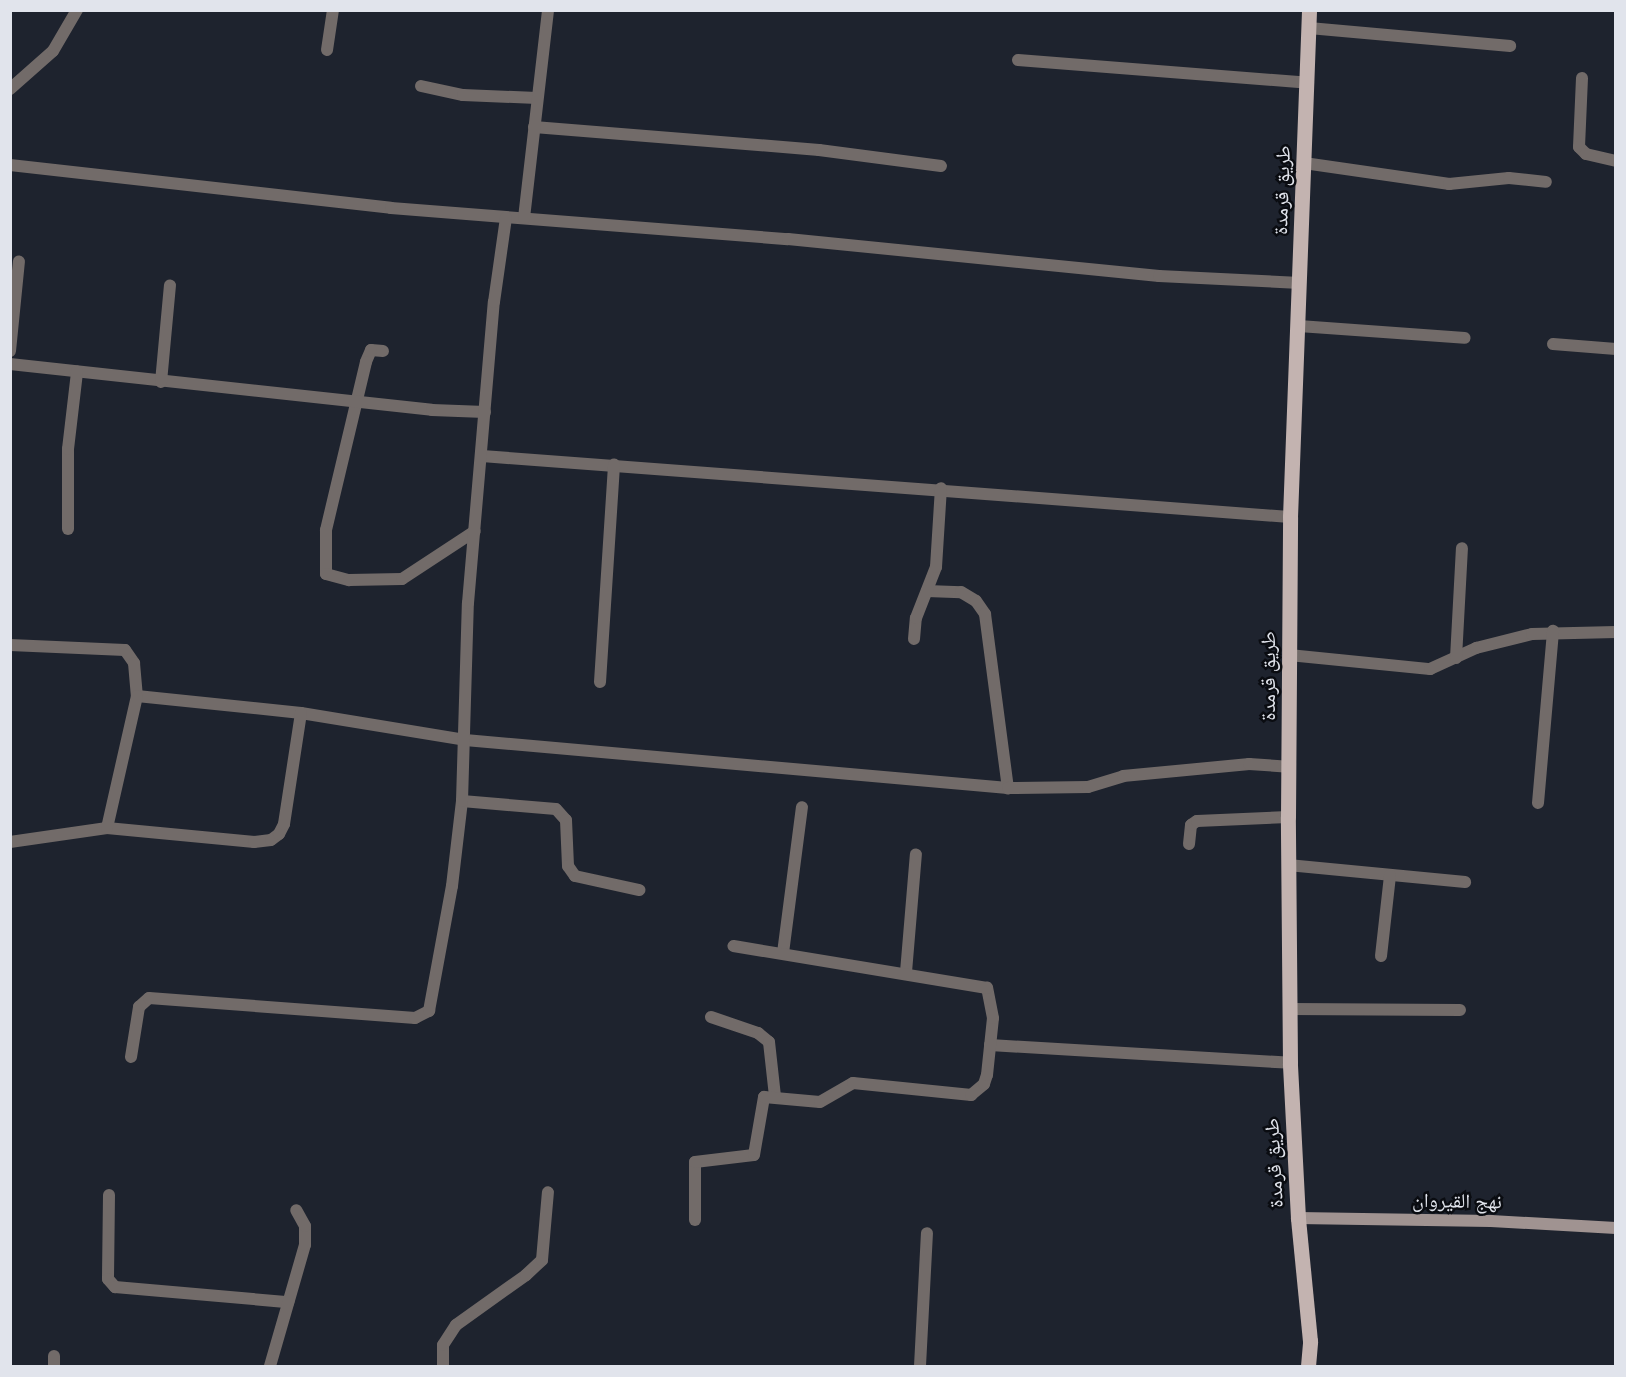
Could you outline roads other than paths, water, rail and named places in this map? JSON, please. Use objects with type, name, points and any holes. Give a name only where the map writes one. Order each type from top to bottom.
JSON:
[{"type":"main road","name":"طريق قرمدة","points":[[1308,1366],[1310,1341],[1298,1218],[1290,1063],[1288,767],[1290,517],[1310,10]]},
{"type":"main road","name":"طريق قرمدة","points":[[1310,1341],[1319,1366]]},
{"type":"street","points":[[10,89],[53,51],[77,10]]},
{"type":"street","points":[[327,51],[333,10]]},
{"type":"street","points":[[524,218],[548,10]]},
{"type":"street","points":[[1309,28],[1510,45]]},
{"type":"street","points":[[1018,60],[1308,83]]},
{"type":"street","points":[[1582,78],[1579,147],[1586,154],[1616,161]]},
{"type":"street","points":[[421,86],[463,95],[537,98]]},
{"type":"street","points":[[534,127],[819,150],[941,165]]},
{"type":"street","points":[[1304,163],[1449,184],[1509,178],[1546,182]]},
{"type":"street","points":[[10,165],[279,198],[800,240],[1159,276],[1300,283]]},
{"type":"street","points":[[131,1057],[139,1007],[149,998],[415,1018],[426,1015],[434,993],[462,801],[468,603],[485,412],[506,218]]},
{"type":"street","points":[[10,351],[19,261]]},
{"type":"street","points":[[161,382],[170,285]]},
{"type":"street","points":[[1299,326],[1465,338]]},
{"type":"street","points":[[1553,344],[1616,349]]},
{"type":"street","points":[[383,351],[371,350],[326,530],[326,574],[349,580],[402,579],[475,531]]},
{"type":"street","points":[[10,364],[161,382],[485,412]]},
{"type":"street","points":[[68,529],[68,449],[77,372]]},
{"type":"street","points":[[482,456],[941,488],[1290,517]]},
{"type":"street","points":[[600,682],[614,464]]},
{"type":"street","points":[[914,639],[916,618],[938,556],[941,488]]},
{"type":"street","points":[[1456,658],[1462,548]]},
{"type":"street","points":[[927,591],[961,592],[976,601],[985,614],[1008,788]]},
{"type":"street","points":[[1289,655],[1431,669],[1494,643],[1553,631],[1616,632]]},
{"type":"street","points":[[1538,803],[1553,631]]},
{"type":"street","points":[[10,645],[125,650],[134,663],[137,696],[107,828]]},
{"type":"street","points":[[137,696],[301,713],[465,740],[1008,788],[1088,787],[1123,776],[1249,764],[1288,767]]},
{"type":"street","points":[[10,842],[107,828],[254,842],[271,840],[279,834],[284,824],[301,713]]},
{"type":"street","points":[[462,801],[556,810],[566,820],[568,866],[575,876],[639,890]]},
{"type":"street","points":[[783,953],[802,807]]},
{"type":"street","points":[[1190,844],[1191,825],[1197,821],[1288,817]]},
{"type":"street","points":[[906,972],[916,854]]},
{"type":"street","points":[[1288,864],[1465,882]]},
{"type":"street","points":[[1382,956],[1390,876]]},
{"type":"street","points":[[695,1220],[695,1162],[754,1155],[762,1100],[775,1096],[820,1102],[853,1083],[971,1095],[984,1084],[987,1075],[992,1002],[987,988],[906,972],[733,946]]},
{"type":"street","points":[[1290,1009],[1460,1010]]},
{"type":"street","points":[[711,1017],[759,1033],[769,1042],[775,1096]]},
{"type":"street","points":[[990,1045],[1290,1063]]},
{"type":"street","points":[[443,1366],[443,1345],[456,1325],[526,1275],[542,1260],[548,1192]]},
{"type":"street","points":[[109,1195],[108,1279],[116,1287],[288,1302]]},
{"type":"street","points":[[270,1366],[306,1236],[303,1219],[296,1210]]},
{"type":"street","name":"نهج القيروان","points":[[1298,1218],[1491,1221],[1616,1228]]},
{"type":"street","points":[[920,1366],[927,1233]]}]
